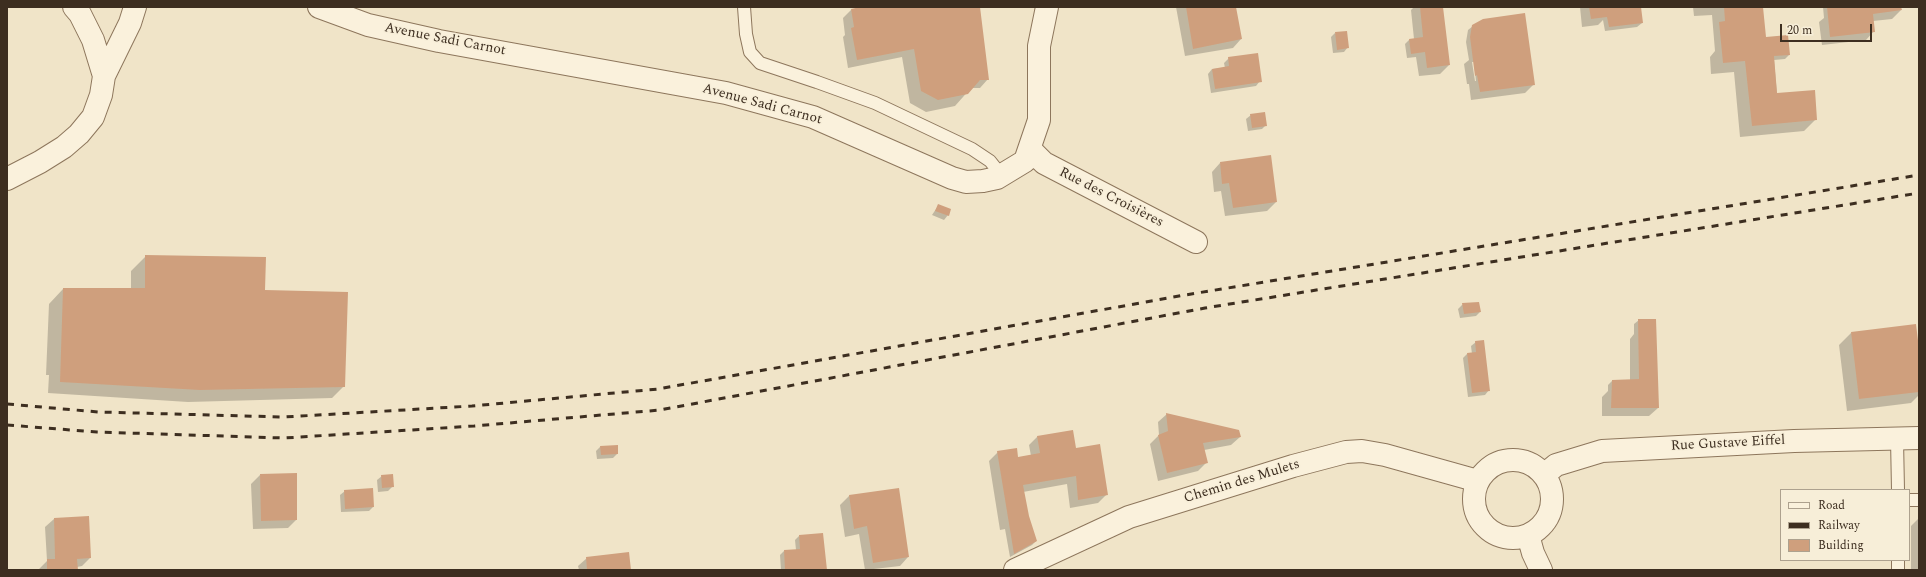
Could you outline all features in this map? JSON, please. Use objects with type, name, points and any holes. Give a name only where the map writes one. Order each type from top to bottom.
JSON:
[{"type":"street","points":[[74,7],[80,14],[94,40],[104,76]]},
{"type":"street","points":[[7,179],[40,162],[64,147],[79,134],[93,117],[101,95],[104,76],[130,23],[135,7]]},
{"type":"street","name":"Avenue Sadi Carnot","points":[[319,7],[368,25],[439,42],[524,55],[726,93],[813,117],[952,178],[972,182],[1002,176],[1025,161],[1039,120],[1039,46],[1047,7]]},
{"type":"street","name":"Rue des Croisières","points":[[1030,149],[1044,163],[1196,242]]},
{"type":"street","name":"Rue Gustave Eiffel","points":[[1544,475],[1556,465],[1602,451],[1794,441],[1919,438]]},
{"type":"street","name":"Chemin des Mulets","points":[[1015,570],[1129,517],[1293,466],[1346,452],[1362,451],[1385,455],[1478,481]]},
{"type":"street","points":[[1515,460],[1526,462],[1536,467],[1544,475],[1550,485],[1552,497],[1546,520],[1538,529],[1528,535],[1517,538],[1505,537],[1493,533],[1484,525],[1478,516],[1474,504],[1474,492],[1478,481],[1485,472],[1494,465],[1504,461],[1515,460]]},
{"type":"street","points":[[1528,535],[1533,554],[1541,570]]},
{"type":"lane","points":[[744,7],[746,34],[750,52],[760,63],[817,82],[875,104],[948,137],[972,149],[990,161],[1002,176]]},
{"type":"lane","points":[[1897,439],[1898,489]]},
{"type":"building","points":[[860,7],[980,7],[989,80],[980,80],[968,94],[938,100],[921,91],[914,49],[857,60],[851,28],[854,27],[851,9]]},
{"type":"building","points":[[1186,7],[1236,7],[1242,39],[1193,49]]},
{"type":"building","points":[[1420,7],[1443,7],[1450,65],[1427,68],[1425,52],[1411,54],[1409,39],[1423,37]]},
{"type":"building","points":[[1589,7],[1641,7],[1643,23],[1609,27],[1607,17],[1591,19]]},
{"type":"building","points":[[1724,7],[1763,7],[1766,37],[1788,35],[1790,55],[1774,56],[1777,93],[1815,90],[1817,120],[1752,126],[1745,61],[1723,63],[1719,22],[1725,21]]},
{"type":"building","points":[[1827,7],[1901,7],[1902,10],[1873,14],[1875,32],[1830,37]]},
{"type":"building","points":[[1525,13],[1535,85],[1480,92],[1477,75],[1475,76],[1470,37],[1472,25],[1483,19]]},
{"type":"building","points":[[1347,31],[1349,48],[1337,50],[1335,32]]},
{"type":"building","points":[[1258,53],[1262,82],[1215,89],[1212,69],[1229,66],[1228,57]]},
{"type":"building","points":[[1265,112],[1267,126],[1252,128],[1250,114]]},
{"type":"building","points":[[1271,155],[1277,202],[1233,208],[1229,183],[1222,184],[1220,162]]},
{"type":"building","points":[[938,204],[951,209],[949,216],[935,211]]},
{"type":"building","points":[[145,255],[266,257],[265,290],[348,292],[345,387],[200,390],[60,382],[63,288],[145,288]]},
{"type":"building","points":[[1479,302],[1481,312],[1464,314],[1462,303]]},
{"type":"building","points":[[1638,319],[1656,319],[1659,408],[1611,408],[1612,380],[1639,379]]},
{"type":"building","points":[[1916,324],[1919,349],[1919,392],[1859,399],[1851,332]]},
{"type":"building","points":[[1484,340],[1490,391],[1472,393],[1467,353],[1476,352],[1475,341]]},
{"type":"building","points":[[1166,413],[1239,430],[1241,437],[1203,443],[1208,463],[1167,473],[1158,435],[1168,431]]},
{"type":"building","points":[[1073,430],[1076,448],[1100,444],[1108,495],[1078,500],[1076,476],[1023,485],[1029,516],[1037,541],[1014,554],[997,451],[1017,448],[1018,457],[1040,453],[1037,436]]},
{"type":"building","points":[[618,445],[618,454],[601,455],[600,446]]},
{"type":"building","points":[[297,473],[297,520],[261,521],[260,474]]},
{"type":"building","points":[[393,474],[394,487],[382,488],[381,475]]},
{"type":"building","points":[[373,488],[374,507],[345,509],[344,490]]},
{"type":"building","points":[[899,488],[909,557],[873,563],[867,526],[854,529],[849,495]]},
{"type":"building","points":[[89,516],[91,558],[77,559],[78,570],[47,570],[47,559],[55,559],[54,518]]},
{"type":"building","points":[[823,533],[827,570],[785,570],[784,550],[800,549],[799,535]]},
{"type":"building","points":[[629,552],[631,570],[587,570],[586,557]]},
{"type":"railway","points":[[7,404],[98,412],[284,417],[472,406],[658,389],[1185,295],[1919,175]]},
{"type":"railway","points":[[7,425],[97,432],[284,438],[474,426],[660,410],[1205,308],[1919,193]]}]
